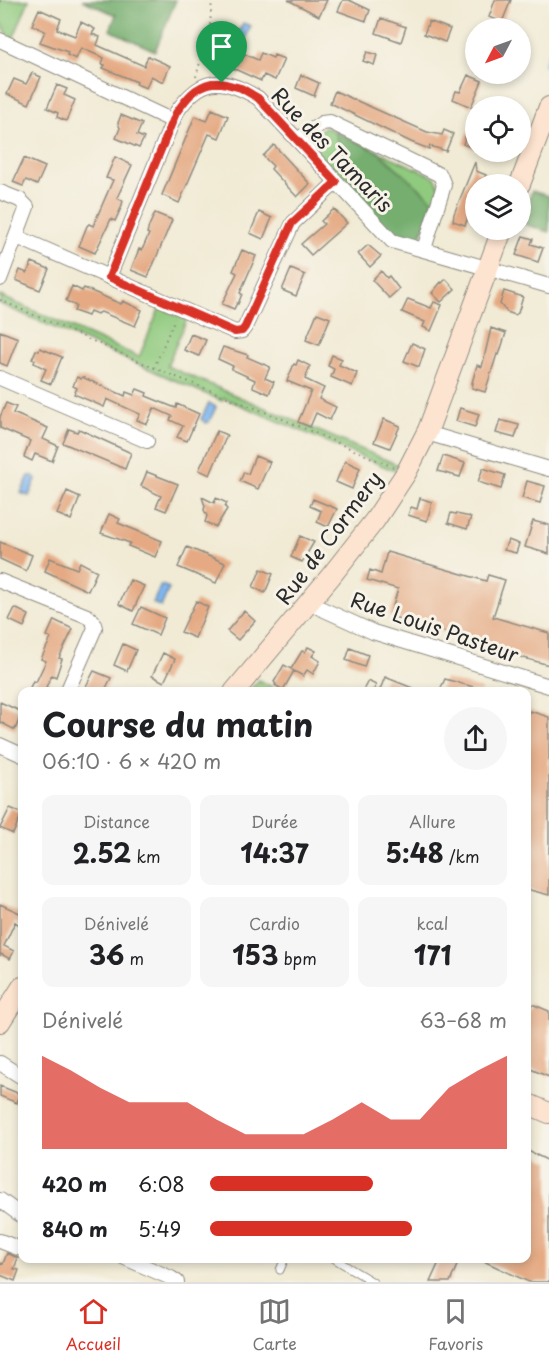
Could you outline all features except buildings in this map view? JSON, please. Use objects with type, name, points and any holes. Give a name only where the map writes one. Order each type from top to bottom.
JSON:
[{"type":"main road","points":[[524,174],[549,107]]},
{"type":"main road","name":"Rue de Cormery","points":[[238,687],[375,520],[406,473],[427,433],[498,240]]},
{"type":"main road","points":[[0,1022],[18,993]]},
{"type":"main road","points":[[531,1105],[549,1113]]},
{"type":"street","points":[[0,40],[173,121]]},
{"type":"street","name":"Rue des Tamaris","points":[[193,91],[202,85],[222,83],[241,88],[258,98],[392,241],[549,286]]},
{"type":"street","points":[[109,277],[173,121],[193,91]]},
{"type":"street","points":[[297,140],[321,123],[330,122],[440,175],[444,185],[424,249]]},
{"type":"street","points":[[17,237],[235,332],[242,331],[292,223],[336,182]]},
{"type":"street","points":[[0,192],[20,200],[27,207],[0,279]]},
{"type":"street","points":[[0,378],[147,441]]},
{"type":"street","points":[[427,433],[549,469]]},
{"type":"street","points":[[0,580],[87,616],[93,621],[95,628],[69,687]]},
{"type":"street","name":"Rue Louis Pasteur","points":[[309,603],[373,632],[549,686]]},
{"type":"street","points":[[0,745],[18,752]]},
{"type":"street","points":[[0,1063],[18,1074]]},
{"type":"street","points":[[0,1200],[18,1213]]},
{"type":"street","points":[[0,1241],[18,1248]]},
{"type":"street","points":[[136,1263],[177,1282]]},
{"type":"lane","points":[[280,1270],[283,1263]]},
{"type":"lane","points":[[341,1263],[373,1282]]},
{"type":"path","points":[[193,91],[210,25],[212,0]]},
{"type":"path","points":[[0,300],[154,368],[285,420],[406,473]]},
{"type":"path","points":[[154,368],[180,308]]},
{"type":"green space","points":[[0,0],[29,0],[13,39],[0,23]]},
{"type":"green space","points":[[82,0],[176,0],[155,51],[110,30],[116,15]]},
{"type":"green space","points":[[325,127],[435,177],[440,188],[421,236],[395,237],[310,146],[313,135]]},
{"type":"green space","points":[[334,131],[377,151],[434,201],[417,242],[395,237],[356,195]]},
{"type":"green space","points":[[532,191],[549,196],[549,232],[531,226]]},
{"type":"green space","points":[[0,296],[139,357],[160,307],[187,319],[167,366],[398,465],[395,471],[224,398],[222,401],[0,304]]},
{"type":"green space","points":[[259,680],[272,687],[253,687]]},
{"type":"water","points":[[243,23],[251,26],[244,42],[235,41]]},
{"type":"water","points":[[209,403],[216,407],[209,422],[206,423],[201,419]]},
{"type":"water","points":[[29,476],[36,479],[29,496],[21,493]]},
{"type":"water","points":[[161,585],[169,588],[161,607],[153,603]]},
{"type":"waterway","points":[[545,64],[549,55]]},
{"type":"route","points":[[222,83],[241,88],[258,98],[336,182],[292,223],[245,327],[242,331],[235,332],[109,277],[176,113],[193,91],[202,85],[222,83]]}]
